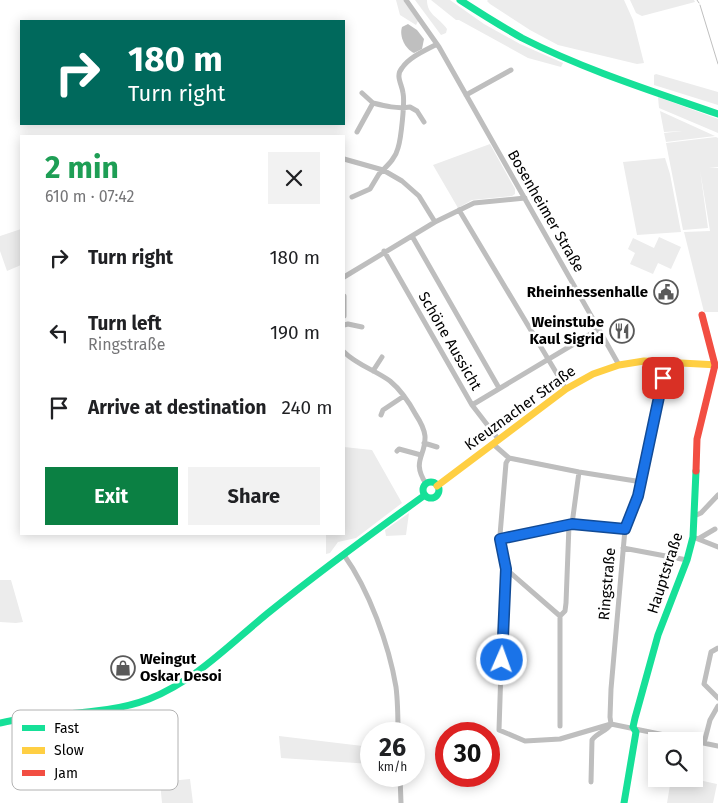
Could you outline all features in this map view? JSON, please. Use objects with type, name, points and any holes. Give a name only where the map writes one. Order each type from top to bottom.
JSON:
[{"type":"main road","points":[[460,0],[496,24],[536,46],[582,66],[718,114]]},
{"type":"main road","points":[[702,315],[716,365]]},
{"type":"main road","name":"Kreuznacher Straße","points":[[437,486],[566,389],[593,374],[619,365],[644,361],[716,365]]},
{"type":"main road","name":"Hauptstraße","points":[[624,803],[636,732],[633,727],[658,635],[695,538],[697,439],[716,365]]},
{"type":"main road","points":[[431,483],[437,486],[439,491],[435,497],[430,498],[425,495],[426,484],[431,483]]},
{"type":"main road","points":[[102,710],[114,709],[140,702],[163,693],[197,673],[265,616],[425,495]]},
{"type":"street","name":"Bosenheimer Straße","points":[[406,0],[437,44],[619,365]]},
{"type":"street","points":[[352,197],[370,189],[379,174],[391,162],[398,149],[404,95],[398,77],[400,69],[406,62],[437,44]]},
{"type":"street","points":[[466,95],[511,70]]},
{"type":"street","points":[[362,94],[374,103],[386,107],[410,107],[417,111],[424,122]]},
{"type":"street","points":[[357,132],[374,103]]},
{"type":"street","points":[[345,159],[383,170],[402,181],[419,196],[436,222]]},
{"type":"street","points":[[345,276],[436,222],[474,203],[525,198]]},
{"type":"street","points":[[459,210],[566,389]]},
{"type":"street","points":[[412,236],[499,388]]},
{"type":"street","name":"Schöne Aussicht","points":[[384,252],[472,405],[496,442],[509,458]]},
{"type":"street","points":[[345,325],[362,327]]},
{"type":"street","points":[[472,405],[599,329]]},
{"type":"street","points":[[345,353],[389,381],[404,396],[422,425],[425,437],[419,469],[420,475],[426,484]]},
{"type":"street","points":[[373,371],[382,357]]},
{"type":"street","name":"Ringstraße","points":[[611,724],[611,689],[622,548],[625,529],[642,482],[666,361]]},
{"type":"street","points":[[381,415],[383,410],[404,396]]},
{"type":"street","points":[[424,443],[437,447]]},
{"type":"street","points":[[397,451],[399,449],[421,455]]},
{"type":"street","points":[[642,482],[509,458],[506,463],[500,539],[506,569],[499,730],[525,741],[560,739],[611,724],[718,746]]},
{"type":"street","points":[[560,726],[560,616],[565,611],[571,525],[579,472]]},
{"type":"street","points":[[694,516],[701,513],[718,495]]},
{"type":"street","points":[[500,539],[571,525],[625,529]]},
{"type":"street","points":[[695,538],[715,529]]},
{"type":"street","points":[[695,538],[718,547]]},
{"type":"street","points":[[622,548],[687,560]]},
{"type":"street","points":[[344,555],[354,568],[391,662],[396,689],[397,722]]},
{"type":"street","points":[[506,569],[560,616]]},
{"type":"street","points":[[718,648],[711,652],[704,684],[718,698]]},
{"type":"street","points":[[704,743],[710,720],[718,706]]},
{"type":"street","points":[[591,782],[592,740],[596,734],[611,724]]},
{"type":"street","points":[[400,787],[401,803]]},
{"type":"shaded area","points":[[396,0],[403,0],[418,21],[416,25],[400,15]]},
{"type":"shaded area","points":[[415,0],[427,0],[431,13],[447,29],[446,33],[441,35]]},
{"type":"shaded area","points":[[431,0],[450,0],[484,24],[520,44],[563,63],[561,67],[528,58],[456,20]]},
{"type":"shaded area","points":[[488,0],[624,0],[633,20],[644,63],[637,64],[558,45],[530,30],[490,4]]},
{"type":"shaded area","points":[[630,0],[694,0],[695,2],[642,16],[636,13]]},
{"type":"shaded area","points":[[408,24],[417,30],[424,39],[422,49],[414,53],[408,49],[402,38],[402,27]]},
{"type":"shaded area","points":[[654,75],[718,92],[718,105],[654,85]]},
{"type":"shaded area","points":[[658,97],[718,119],[718,133],[659,108]]},
{"type":"shaded area","points":[[660,111],[715,136],[666,142],[664,133],[682,131],[664,132]]},
{"type":"shaded area","points":[[718,138],[718,167],[709,168],[718,168],[718,312],[704,312],[684,232],[710,231],[700,170],[708,228],[683,230],[666,143]]},
{"type":"shaded area","points":[[490,144],[515,189],[515,194],[512,196],[472,200],[458,208],[433,165]]},
{"type":"shaded area","points":[[665,158],[670,174],[681,232],[637,235],[623,162]]},
{"type":"shaded area","points":[[20,229],[20,265],[7,271],[0,251],[0,236]]},
{"type":"shaded area","points":[[659,237],[681,247],[671,269],[658,263],[653,274],[630,264],[635,253],[628,249],[633,238],[654,248]]},
{"type":"shaded area","points":[[345,447],[372,450],[402,503],[356,538],[338,542],[330,553],[326,554],[326,535],[345,535]]},
{"type":"shaded area","points":[[409,513],[406,535],[386,536],[385,530]]},
{"type":"shaded area","points":[[0,580],[11,580],[23,622],[0,622]]},
{"type":"shaded area","points":[[279,736],[360,746],[360,763],[281,758]]},
{"type":"shaded area","points":[[190,779],[193,803],[162,803],[161,790],[178,790],[178,780]]},
{"type":"shaded area","points":[[703,781],[717,784],[713,803],[667,803],[670,787],[703,787]]},
{"type":"waterway","points":[[700,5],[718,64]]},
{"type":"traffic: fast","points":[[460,0],[522,38],[546,50],[619,79],[718,114]]},
{"type":"traffic: fast","points":[[624,803],[636,732],[633,727],[635,718],[658,635],[687,560],[693,537],[696,471]]},
{"type":"traffic: fast","points":[[431,482],[439,490],[431,498],[423,490],[431,482]]},
{"type":"traffic: fast","points":[[104,710],[131,705],[149,699],[197,672],[268,613],[365,538],[425,495]]},
{"type":"traffic: fast","points":[[0,723],[12,720]]},
{"type":"traffic: slow","points":[[437,486],[566,389],[593,374],[619,365],[644,361],[718,365]]},
{"type":"traffic: jam","points":[[696,471],[697,439],[715,365],[702,315]]},
{"type":"place","name":"Rheinhessenhalle","points":[[666,292]]},
{"type":"place","name":"Weinstube Kaul Sigrid","points":[[622,331]]},
{"type":"place","name":"Weingut Oskar Desoi","points":[[123,668]]},
{"type":"route","points":[[502,660],[506,569],[500,539],[572,524],[625,529],[642,482],[663,378]]}]
